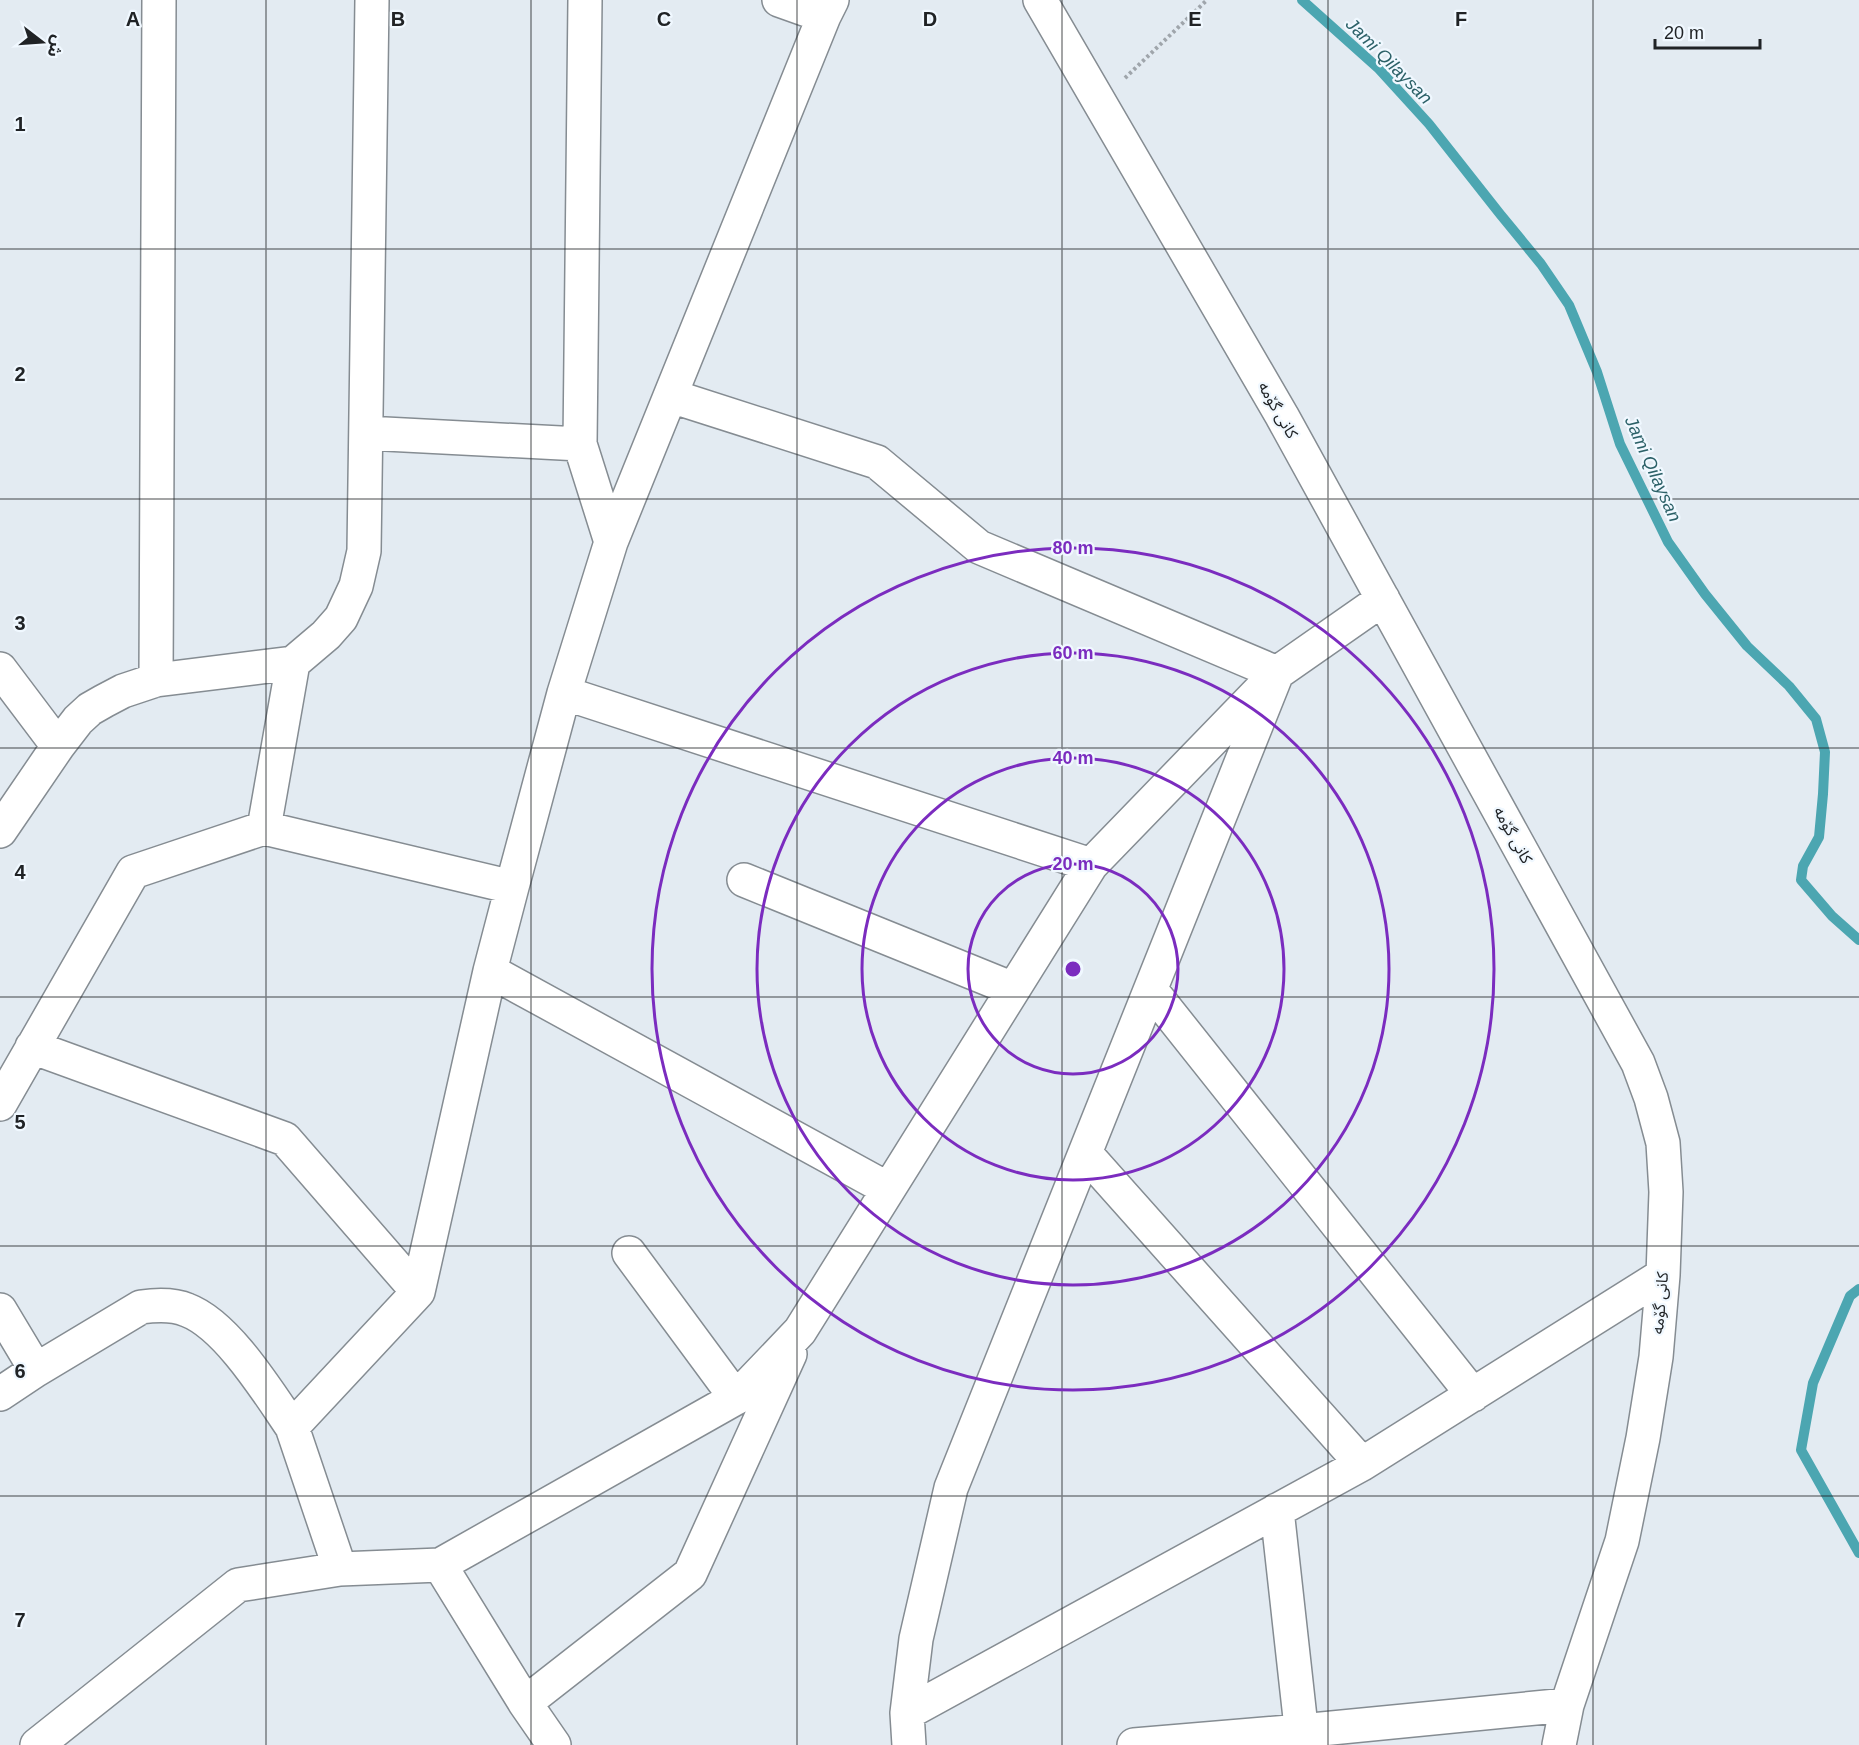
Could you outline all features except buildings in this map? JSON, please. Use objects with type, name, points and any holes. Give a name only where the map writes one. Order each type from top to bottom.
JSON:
[{"type":"street","points":[[156,680],[159,0]]},
{"type":"street","points":[[0,831],[58,746],[78,720],[90,709],[123,691],[156,680],[293,663],[326,635],[341,618],[356,586],[364,551],[372,0]]},
{"type":"street","points":[[585,0],[580,444],[611,542]]},
{"type":"street","points":[[292,1427],[418,1292],[490,971],[564,693],[611,542],[828,8],[779,0]]},
{"type":"street","name":"کانی گۆمە","points":[[1040,0],[1282,416],[1638,1063],[1651,1098],[1662,1143],[1666,1192],[1663,1275],[1656,1357],[1622,1541],[1567,1704],[1559,1745]]},
{"type":"street","points":[[671,396],[877,462],[979,547],[1277,674]]},
{"type":"street","points":[[366,434],[580,444]]},
{"type":"street","points":[[525,1703],[690,1574],[800,1331],[1090,865],[1277,674],[1383,599]]},
{"type":"street","points":[[264,828],[293,663]]},
{"type":"street","points":[[0,669],[58,746]]},
{"type":"street","points":[[909,1745],[907,1713],[916,1639],[951,1488],[1277,674]]},
{"type":"street","points":[[564,693],[1090,865]]},
{"type":"street","points":[[0,1104],[133,872],[264,828],[512,887]]},
{"type":"street","points":[[744,880],[1013,989]]},
{"type":"street","points":[[490,971],[888,1189]]},
{"type":"street","points":[[1151,990],[1473,1395]]},
{"type":"street","points":[[32,1047],[285,1139],[418,1292]]},
{"type":"street","points":[[1085,1152],[1362,1464]]},
{"type":"street","points":[[629,1253],[736,1398]]},
{"type":"street","points":[[907,1713],[1362,1464],[1663,1275]]},
{"type":"street","points":[[0,1394],[141,1307],[159,1305],[187,1310],[205,1320],[219,1333],[251,1369],[292,1427],[340,1569]]},
{"type":"street","points":[[0,1310],[36,1370]]},
{"type":"street","points":[[37,1745],[238,1585],[340,1569],[440,1565],[736,1398],[800,1331]]},
{"type":"street","points":[[1277,1510],[1302,1738]]},
{"type":"street","points":[[440,1565],[525,1703],[554,1745]]},
{"type":"street","points":[[1134,1745],[1302,1738],[1567,1704]]},
{"type":"path","points":[[1099,102],[1207,0]]},
{"type":"waterway","name":"Jami Qilaysan","points":[[1302,0],[1378,68],[1429,124],[1541,264],[1569,305],[1597,372],[1620,444],[1668,542],[1705,594],[1747,646],[1789,686],[1816,719],[1825,752],[1819,837],[1803,866],[1801,880],[1832,916],[1859,940]]},
{"type":"waterway","name":"Jami Qilaysan","points":[[1859,1289],[1850,1296],[1813,1383],[1801,1450],[1859,1553]]}]
